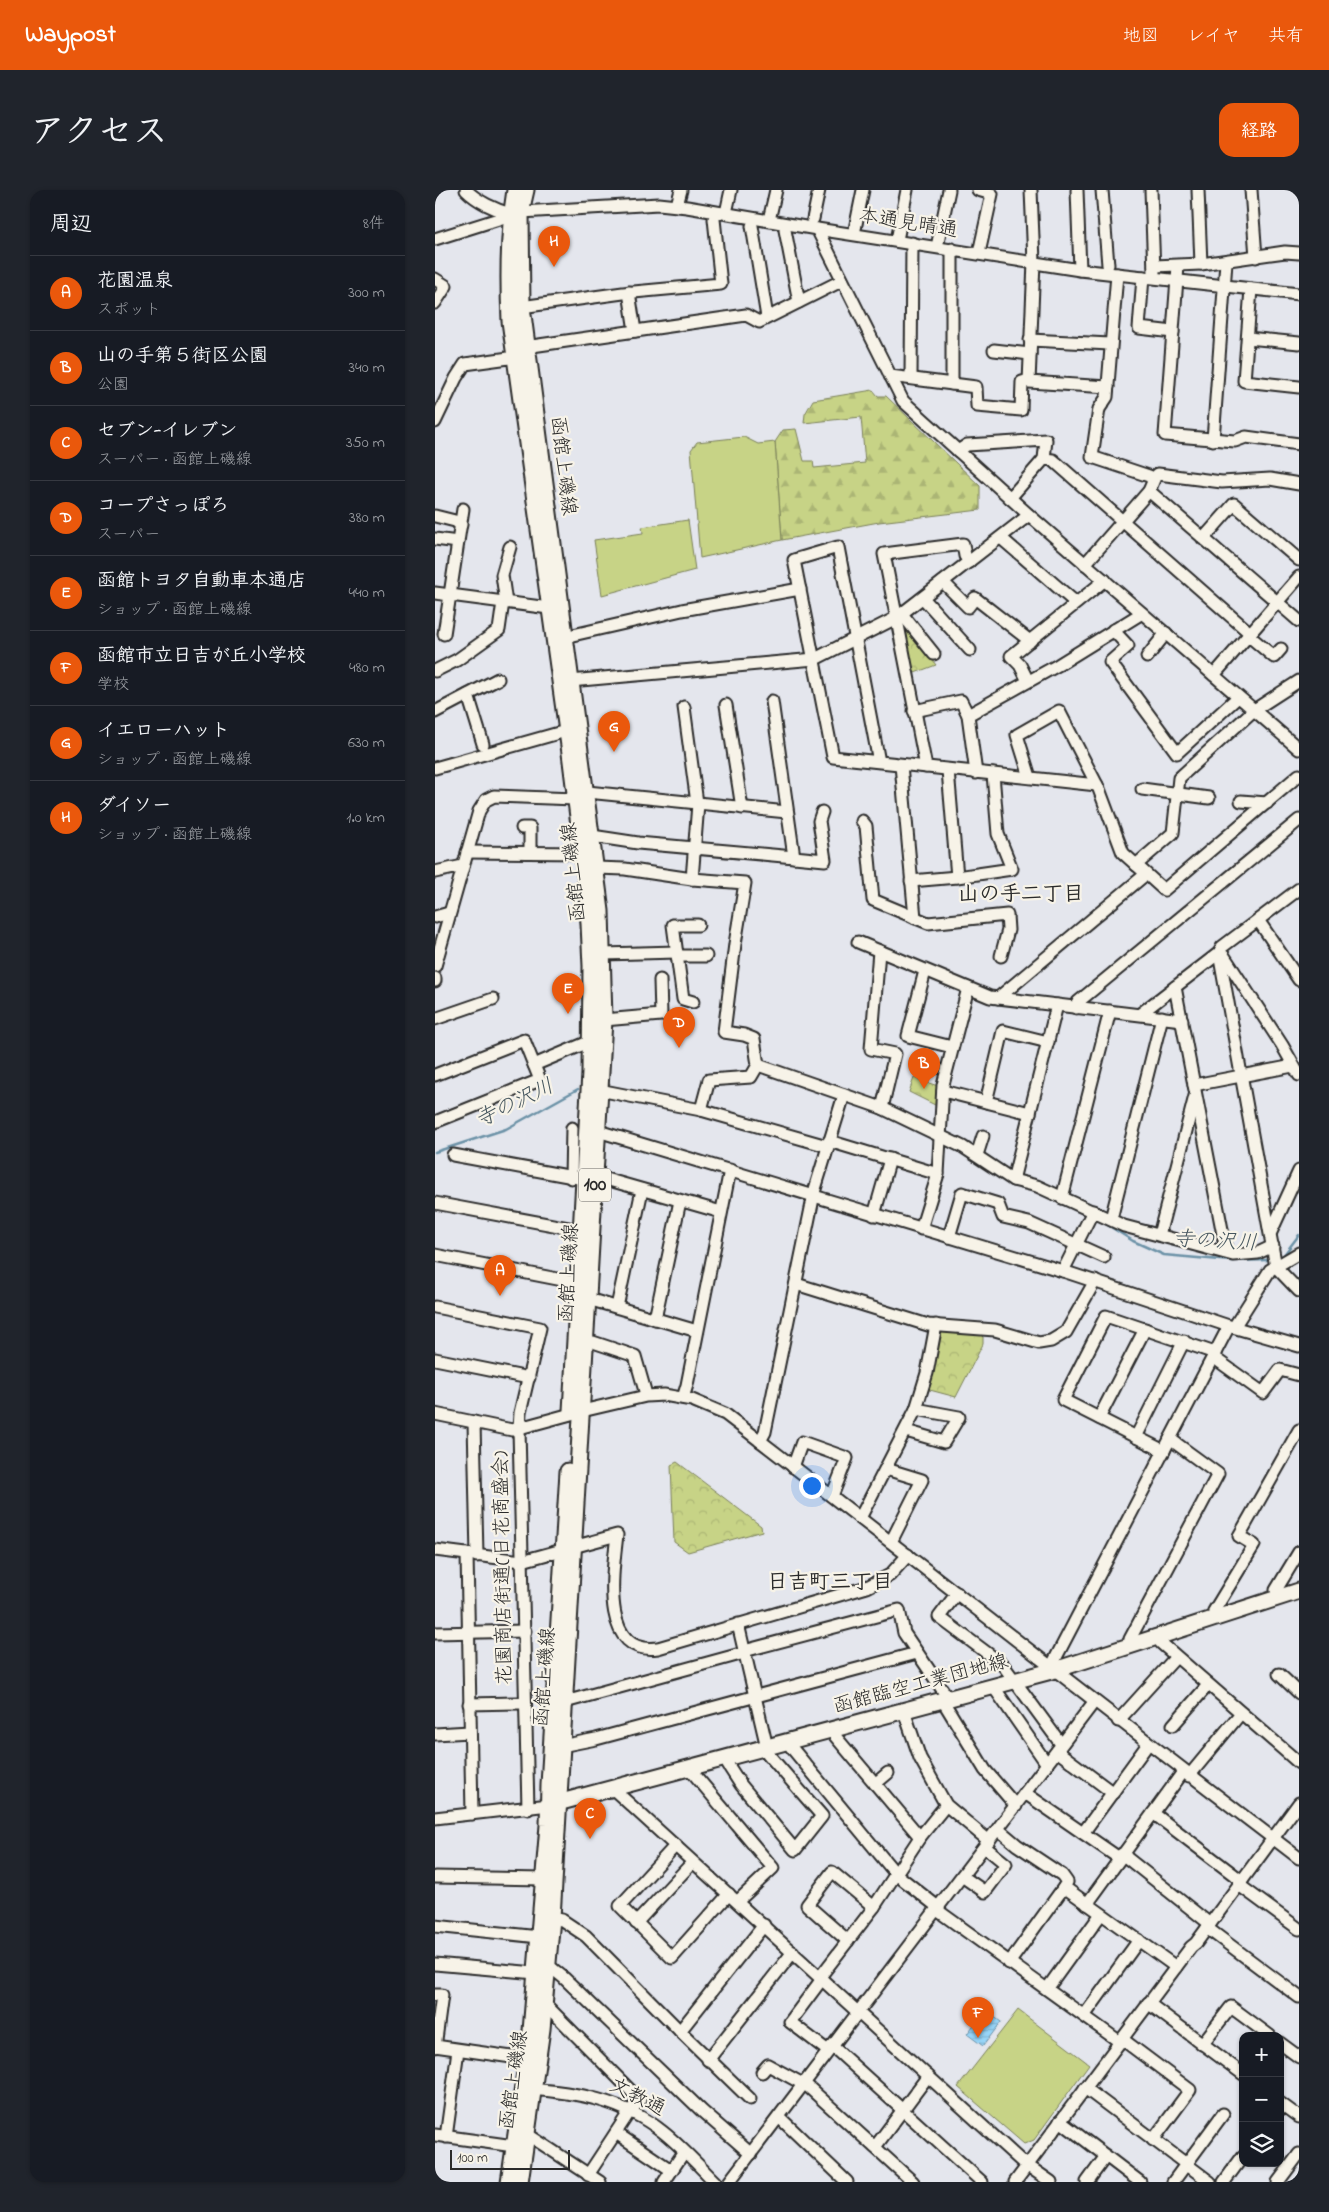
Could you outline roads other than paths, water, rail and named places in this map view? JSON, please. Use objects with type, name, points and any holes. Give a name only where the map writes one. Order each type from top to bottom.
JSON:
[{"type":"main road","name":"函館上磯線","points":[[515,190],[522,307],[570,681],[572,729]]},
{"type":"main road","name":"函館上磯線","points":[[520,2182],[527,2134],[528,2089],[526,2059],[552,1918],[554,1804],[577,1413],[583,1178],[598,1131],[591,1041],[591,966],[582,853],[581,795],[572,729],[549,608],[510,321],[508,279],[516,213],[526,190]]},
{"type":"main road","name":"函館上磯線","points":[[577,1413],[578,1283],[583,1178],[603,1020],[601,911],[592,836],[581,795]]},
{"type":"main road","name":"函館上磯線","points":[[509,2182],[514,2146],[528,2089],[545,2004],[539,1937],[565,1702],[569,1549]]},
{"type":"main road","name":"函館臨空工業団地線","points":[[554,1804],[947,1702],[1299,1591]]},
{"type":"street","points":[[466,190],[474,198],[501,212],[516,213]]},
{"type":"street","points":[[677,205],[681,190]]},
{"type":"street","points":[[726,213],[731,190]]},
{"type":"street","points":[[769,220],[775,190]]},
{"type":"street","points":[[819,190],[815,224],[841,281],[903,401],[1029,515],[1299,749]]},
{"type":"street","points":[[854,234],[863,190]]},
{"type":"street","points":[[897,240],[907,190]]},
{"type":"street","points":[[937,246],[949,190]]},
{"type":"street","points":[[977,190],[993,194],[979,254]]},
{"type":"street","points":[[1029,380],[1034,262],[1031,190]]},
{"type":"street","points":[[1077,190],[1080,270]]},
{"type":"street","points":[[1102,190],[1108,265]]},
{"type":"street","points":[[1151,190],[1154,266],[1149,278],[1139,328],[1173,332]]},
{"type":"street","points":[[1198,190],[1201,264]]},
{"type":"street","points":[[1251,190],[1256,257]]},
{"type":"street","name":"本通見晴通","points":[[516,213],[641,203],[677,205],[769,220],[815,224],[854,234],[1080,270],[1299,294]]},
{"type":"street","points":[[436,242],[516,213]]},
{"type":"street","points":[[528,306],[629,292],[721,284],[714,219]]},
{"type":"street","points":[[752,226],[767,317]]},
{"type":"street","points":[[785,230],[799,302]]},
{"type":"street","points":[[911,378],[912,243]]},
{"type":"street","points":[[952,384],[953,249]]},
{"type":"street","points":[[1154,266],[1226,262],[1285,252],[1299,253]]},
{"type":"street","points":[[1213,440],[1226,262]]},
{"type":"street","points":[[1178,266],[1165,435],[1235,442],[1246,438],[1299,444]]},
{"type":"street","points":[[1117,274],[1107,397],[1099,409],[1092,457],[1149,476],[1153,480]]},
{"type":"street","points":[[435,279],[446,286],[435,303]]},
{"type":"street","points":[[532,346],[746,315],[759,322],[841,281]]},
{"type":"street","points":[[1251,289],[1245,381],[1299,387]]},
{"type":"street","points":[[629,292],[635,331]]},
{"type":"street","points":[[1248,338],[1299,343]]},
{"type":"street","points":[[1030,340],[1110,344]]},
{"type":"street","points":[[994,350],[1030,354]]},
{"type":"street","points":[[435,422],[456,378],[465,364],[509,358]]},
{"type":"street","points":[[890,376],[976,387],[977,406],[1021,410],[1022,382],[1029,380],[1029,382],[1107,387]]},
{"type":"street","points":[[958,450],[967,445],[1046,440],[1044,459],[1010,498]]},
{"type":"street","points":[[1044,459],[1053,460],[1274,657],[1281,649]]},
{"type":"street","points":[[1085,564],[1149,492],[1153,480],[1158,474],[1222,482],[1270,479],[1299,484]]},
{"type":"street","points":[[1149,492],[1299,621]]},
{"type":"street","points":[[1203,539],[1234,504],[1299,560]]},
{"type":"street","points":[[443,634],[463,509]]},
{"type":"street","points":[[570,681],[815,659],[899,616],[1029,515]]},
{"type":"street","points":[[435,516],[461,525]]},
{"type":"street","points":[[1001,538],[1076,603]]},
{"type":"street","points":[[435,539],[458,542]]},
{"type":"street","points":[[926,767],[914,710],[899,616],[884,554],[963,544],[965,556],[969,562]]},
{"type":"street","points":[[435,671],[457,660],[499,630],[505,603],[502,575],[511,547]]},
{"type":"street","points":[[879,762],[839,547],[794,560],[833,757],[976,773],[1097,784]]},
{"type":"street","points":[[1213,675],[1299,577]]},
{"type":"street","points":[[1028,681],[1020,665],[1011,656],[1105,580]]},
{"type":"street","points":[[943,582],[968,607],[975,598],[1030,641]]},
{"type":"street","points":[[564,637],[682,610],[800,589]]},
{"type":"street","points":[[435,593],[549,608]]},
{"type":"street","points":[[923,598],[970,650]]},
{"type":"street","points":[[968,715],[1142,613]]},
{"type":"street","points":[[899,616],[934,654]]},
{"type":"street","points":[[1113,630],[1129,646],[1110,662],[1177,753],[1238,697]]},
{"type":"street","points":[[1147,657],[1165,633]]},
{"type":"street","points":[[435,712],[498,679]]},
{"type":"street","points":[[1136,865],[1173,833],[1179,778],[1254,710],[1299,681]]},
{"type":"street","points":[[468,695],[483,744]]},
{"type":"street","points":[[772,701],[794,858]]},
{"type":"street","points":[[914,710],[961,701],[968,715],[976,773]]},
{"type":"street","points":[[726,705],[742,808]]},
{"type":"street","points":[[684,707],[698,804],[692,879]]},
{"type":"street","points":[[1030,778],[1017,735],[1059,711],[1097,784],[1123,853],[1163,890],[1299,775]]},
{"type":"street","points":[[435,768],[572,729]]},
{"type":"street","points":[[901,765],[915,918]]},
{"type":"street","points":[[948,770],[957,877]]},
{"type":"street","points":[[911,881],[1012,869],[998,834],[993,774]]},
{"type":"street","points":[[1142,789],[1209,798]]},
{"type":"street","points":[[435,966],[479,811],[485,800],[494,796],[581,795],[787,812]]},
{"type":"street","points":[[1241,802],[1267,803]]},
{"type":"street","points":[[592,836],[825,860],[819,821],[822,812]]},
{"type":"street","points":[[1076,1008],[1078,1002],[1299,820]]},
{"type":"street","points":[[862,821],[865,826],[873,900],[928,923],[1007,915],[1009,930],[1001,956]]},
{"type":"street","points":[[522,828],[530,828],[530,852]]},
{"type":"street","points":[[467,852],[582,853]]},
{"type":"street","points":[[435,872],[463,866]]},
{"type":"street","points":[[596,868],[625,869],[692,879],[745,883],[724,1032],[744,1035],[754,1039],[757,1065],[751,1077],[709,1080],[701,1110]]},
{"type":"street","points":[[998,998],[1146,874]]},
{"type":"street","points":[[1140,1014],[1219,953],[1222,947],[1299,889]]},
{"type":"street","points":[[435,917],[449,914]]},
{"type":"street","points":[[1258,920],[1299,980]]},
{"type":"street","points":[[693,1002],[683,999],[673,925],[698,925]]},
{"type":"street","points":[[858,942],[990,997],[1182,1020]]},
{"type":"street","points":[[879,951],[871,1049],[895,1054],[882,1108]]},
{"type":"street","points":[[1195,1089],[1241,1076],[1296,1070],[1282,1045],[1224,956],[1219,953]]},
{"type":"street","points":[[1219,953],[1277,1267],[1299,1291]]},
{"type":"street","points":[[603,954],[706,956]]},
{"type":"street","points":[[925,971],[908,1036],[952,1047]]},
{"type":"street","points":[[603,1020],[661,1016],[660,980]]},
{"type":"street","points":[[1175,986],[1225,1245],[1224,1252]]},
{"type":"street","points":[[921,1229],[938,1174],[943,1091],[952,1047],[968,988]]},
{"type":"street","points":[[435,1019],[493,999]]},
{"type":"street","points":[[1013,1180],[1057,1005]]},
{"type":"street","points":[[1062,1198],[1110,1011]]},
{"type":"street","points":[[1111,1219],[1162,1018]]},
{"type":"street","points":[[986,1102],[1003,1031],[1048,1042]]},
{"type":"street","points":[[435,1075],[524,1040],[540,1080],[435,1122]]},
{"type":"street","points":[[534,1064],[591,1041]]},
{"type":"street","points":[[757,1065],[882,1108],[977,1156],[1013,1180],[1037,1186],[1124,1226],[1233,1255],[1258,1253],[1273,1246]]},
{"type":"street","points":[[595,1089],[701,1110],[890,1159],[938,1174]]},
{"type":"street","points":[[1159,1235],[1195,1089]]},
{"type":"street","points":[[943,1091],[1030,1113]]},
{"type":"street","points":[[760,1442],[765,1432],[814,1196],[828,1144],[845,1095]]},
{"type":"street","points":[[572,1128],[583,1178]]},
{"type":"street","points":[[598,1131],[1063,1271],[1231,1327],[1299,1346]]},
{"type":"street","points":[[977,1156],[983,1136]]},
{"type":"street","points":[[453,1155],[642,1190],[721,1212]]},
{"type":"street","points":[[874,1215],[890,1159]]},
{"type":"street","points":[[683,1398],[730,1170]]},
{"type":"street","points":[[1271,1232],[1299,1171]]},
{"type":"street","points":[[617,1307],[642,1190]]},
{"type":"street","points":[[949,1237],[961,1193],[999,1204],[1003,1217],[1029,1223],[1104,1257]]},
{"type":"street","points":[[655,1319],[680,1201]]},
{"type":"street","points":[[435,1203],[580,1230]]},
{"type":"street","points":[[1063,1271],[1093,1211]]},
{"type":"street","points":[[1053,1668],[1214,1355],[1270,1270],[1299,1253]]},
{"type":"street","points":[[435,1255],[578,1283]]},
{"type":"street","points":[[797,1284],[928,1325],[995,1330],[1033,1342],[1051,1342],[1070,1328],[1095,1281]]},
{"type":"street","points":[[595,1301],[697,1331]]},
{"type":"street","name":"花園商店街通(日花商盛会)","points":[[435,1307],[540,1328],[520,1413],[519,1429],[528,1809]]},
{"type":"street","points":[[1164,1452],[1063,1400],[1105,1316],[1184,1341],[1214,1355],[1263,1393],[1279,1370],[1299,1375]]},
{"type":"street","points":[[860,1518],[916,1409],[927,1373],[936,1325]]},
{"type":"street","points":[[1099,1418],[1145,1329]]},
{"type":"street","points":[[1135,1437],[1184,1341]]},
{"type":"street","points":[[593,1342],[635,1356],[645,1391]]},
{"type":"street","points":[[435,1359],[529,1378]]},
{"type":"street","points":[[435,1414],[513,1430],[655,1395],[683,1398],[725,1414],[908,1554],[1186,1774],[1299,1858]]},
{"type":"street","points":[[906,1431],[945,1442],[959,1417],[916,1409]]},
{"type":"street","points":[[473,1814],[467,1632],[472,1555],[474,1422]]},
{"type":"street","points":[[1214,1612],[1254,1545],[1239,1536],[1299,1430]]},
{"type":"street","points":[[1130,1639],[1218,1474],[1170,1439]]},
{"type":"street","points":[[793,1467],[802,1442],[847,1458],[832,1496]]},
{"type":"street","points":[[886,1469],[922,1480],[891,1542]]},
{"type":"street","points":[[435,1550],[523,1561],[617,1536],[612,1573],[614,1616],[621,1633],[637,1646],[646,1648],[658,1648],[873,1585],[890,1574],[908,1554]]},
{"type":"street","points":[[1276,1590],[1299,1552]]},
{"type":"street","points":[[957,1593],[939,1617],[1003,1666],[1059,1748],[1113,1793]]},
{"type":"street","points":[[565,1702],[899,1610],[904,1633],[947,1702],[985,1770],[1015,1806]]},
{"type":"street","points":[[738,1624],[765,1740]]},
{"type":"street","points":[[435,1633],[525,1631]]},
{"type":"street","points":[[1161,1643],[1299,1763]]},
{"type":"street","points":[[561,1746],[596,1739],[917,1653]]},
{"type":"street","points":[[1118,1721],[1176,1657]]},
{"type":"street","points":[[1279,1674],[1298,1689]]},
{"type":"street","points":[[1173,1726],[1209,1685]]},
{"type":"street","points":[[993,1686],[1047,1764]]},
{"type":"street","points":[[729,2182],[1094,1702]]},
{"type":"street","points":[[469,1704],[521,1703]]},
{"type":"street","points":[[1087,1904],[1153,1812],[1241,1713]]},
{"type":"street","points":[[906,1717],[920,1758],[946,1805],[1006,1864],[985,1892],[962,1876]]},
{"type":"street","points":[[435,1734],[470,1732]]},
{"type":"street","points":[[835,1736],[920,1837]]},
{"type":"street","points":[[1083,1833],[1148,1744]]},
{"type":"street","points":[[791,1748],[896,1874],[938,1909],[1009,1963],[1190,2090],[1153,2140]]},
{"type":"street","points":[[728,1765],[732,1774],[746,1792],[795,1850],[822,1816],[768,1754]]},
{"type":"street","points":[[676,1845],[620,1906],[672,1958],[733,1898],[773,1868],[689,1768]]},
{"type":"street","points":[[875,1784],[888,1773]]},
{"type":"street","points":[[612,1788],[764,1925],[857,2013],[1028,2164],[1051,2182]]},
{"type":"street","points":[[1025,1792],[1083,1833],[1120,1856],[1299,1997]]},
{"type":"street","points":[[1015,2182],[1176,1967],[1209,1926],[1299,1803]]},
{"type":"street","points":[[435,1818],[528,1809],[554,1804]]},
{"type":"street","points":[[946,1805],[920,1837],[874,1907],[790,2022],[830,2049],[903,2110],[982,2182]]},
{"type":"street","points":[[1153,1812],[1299,1930]]},
{"type":"street","points":[[998,1829],[1017,1845],[1062,1875],[1067,1882],[1009,1963]]},
{"type":"street","points":[[636,1923],[691,1864]]},
{"type":"street","points":[[848,1941],[807,1905],[832,1872],[874,1907]]},
{"type":"street","points":[[435,1877],[544,1879]]},
{"type":"street","points":[[1064,1887],[1176,1967]]},
{"type":"street","points":[[1047,1989],[1101,1914]]},
{"type":"street","points":[[552,1918],[562,1920],[586,1936],[708,2060],[750,2099]]},
{"type":"street","points":[[680,2031],[764,1925]]},
{"type":"street","points":[[435,1926],[539,1937]]},
{"type":"street","points":[[1084,2016],[1139,1940]]},
{"type":"street","points":[[708,2060],[793,1952]]},
{"type":"street","points":[[435,1964],[542,1969],[564,1978],[703,2112],[751,2154]]},
{"type":"street","points":[[435,1995],[442,1995],[435,2047],[526,2059]]},
{"type":"street","points":[[545,2004],[640,2100],[588,2175]]},
{"type":"street","points":[[1148,2004],[1239,2071]]},
{"type":"street","points":[[1202,2044],[1231,2007],[1265,2032]]},
{"type":"street","points":[[1284,2047],[1299,2057]]},
{"type":"street","points":[[458,2050],[440,2136],[514,2146]]},
{"type":"street","points":[[762,2072],[768,2065],[804,2084],[913,2182]]},
{"type":"street","points":[[875,2147],[928,2076]]},
{"type":"street","points":[[1085,2088],[1210,2182]]},
{"type":"street","name":"文教通","points":[[528,2089],[589,2096],[630,2112],[662,2131],[715,2182]]},
{"type":"street","points":[[1284,2106],[1299,2117]]},
{"type":"street","points":[[1173,2182],[1223,2114]]},
{"type":"street","points":[[779,2117],[847,2182]]},
{"type":"street","points":[[1060,2121],[1140,2182]]},
{"type":"street","points":[[616,2133],[671,2170]]},
{"type":"street","points":[[527,2134],[600,2182]]},
{"type":"street","points":[[664,2182],[684,2152]]},
{"type":"street","points":[[1283,2180],[1299,2154]]},
{"type":"street","points":[[1087,2182],[1106,2156]]},
{"type":"street","points":[[1224,2182],[1239,2161]]},
{"type":"water","points":[[985,2010],[1001,2022],[983,2046],[967,2034]]},
{"type":"waterway","name":"寺の沢川","points":[[435,1152],[506,1129],[578,1089]]},
{"type":"waterway","name":"寺の沢川","points":[[1106,1224],[1133,1241],[1164,1255],[1231,1261],[1269,1260]]},
{"type":"waterway","name":"寺の沢川","points":[[1283,1256],[1299,1235]]},
{"type":"place","name":"ダイソー","points":[[554,267]]},
{"type":"place","name":"イエローハット","points":[[614,752]]},
{"type":"place","name":"函館トヨタ自動車本通店","points":[[568,1014]]},
{"type":"place","name":"コープさっぽろ","points":[[679,1048]]},
{"type":"place","name":"山の手第５街区公園","points":[[924,1089]]},
{"type":"place","name":"花園温泉","points":[[500,1296]]},
{"type":"place","name":"セブン-イレブン","points":[[590,1839]]},
{"type":"place","name":"函館市立日吉が丘小学校","points":[[978,2038]]},
{"type":"district","name":"山の手二丁目","points":[[1021,895]]},
{"type":"district","name":"日吉町三丁目","points":[[830,1583]]}]
